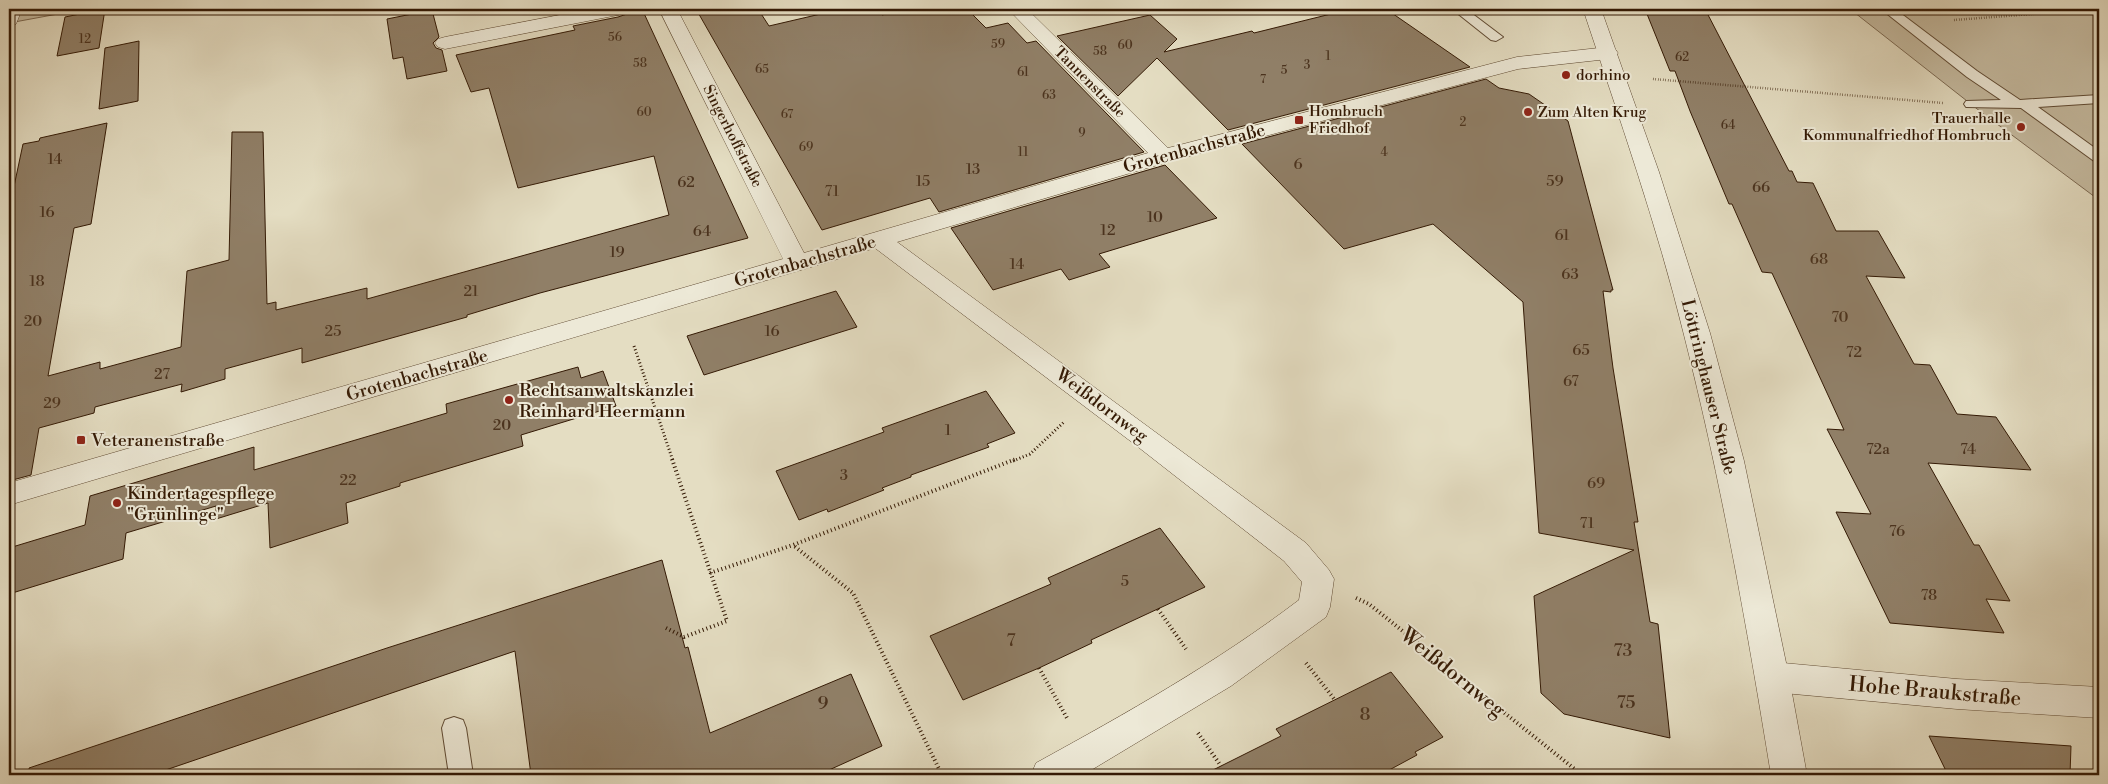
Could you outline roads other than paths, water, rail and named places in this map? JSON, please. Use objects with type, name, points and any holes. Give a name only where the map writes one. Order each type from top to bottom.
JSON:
[{"type":"street","points":[[9,20],[13,9]]},
{"type":"street","points":[[445,43],[618,9]]},
{"type":"street","name":"Singerhoffstraße","points":[[668,9],[798,264]]},
{"type":"street","name":"Tannenstraße","points":[[1017,9],[1163,156]]},
{"type":"street","name":"Löttringhauser Straße","points":[[1592,9],[1678,266],[1697,333],[1729,461],[1772,676],[1789,775]]},
{"type":"street","name":"Grotenbachstraße","points":[[9,494],[1163,156],[1517,63],[1611,65]]},
{"type":"street","name":"Weißdornweg","points":[[879,240],[1295,552],[1318,579],[1314,607],[1282,633],[1185,697],[1049,775]]},
{"type":"street","name":"Hohe Braukstraße","points":[[1772,676],[1957,694],[2099,703]]},
{"type":"lane","points":[[1458,9],[1496,37]]},
{"type":"lane","points":[[1887,9],[1972,74],[2099,158]]},
{"type":"lane","points":[[1971,104],[2020,104],[2099,99]]},
{"type":"lane","points":[[454,728],[462,775]]},
{"type":"place","name":"dorhino","points":[[1566,75]]},
{"type":"place","name":"Zum Alten Krug","points":[[1528,112]]},
{"type":"place","name":"Hombruch Friedhof","points":[[1299,120]]},
{"type":"place","name":"Trauerhalle Kommunalfriedhof Hombruch","points":[[2021,127]]},
{"type":"place","name":"Rechtsanwaltskanzlei Reinhard Heermann","points":[[509,400]]},
{"type":"place","name":"Veteranenstraße","points":[[81,440]]},
{"type":"place","name":"Kindertagespflege \"Grünlinge\"","points":[[117,503]]}]
